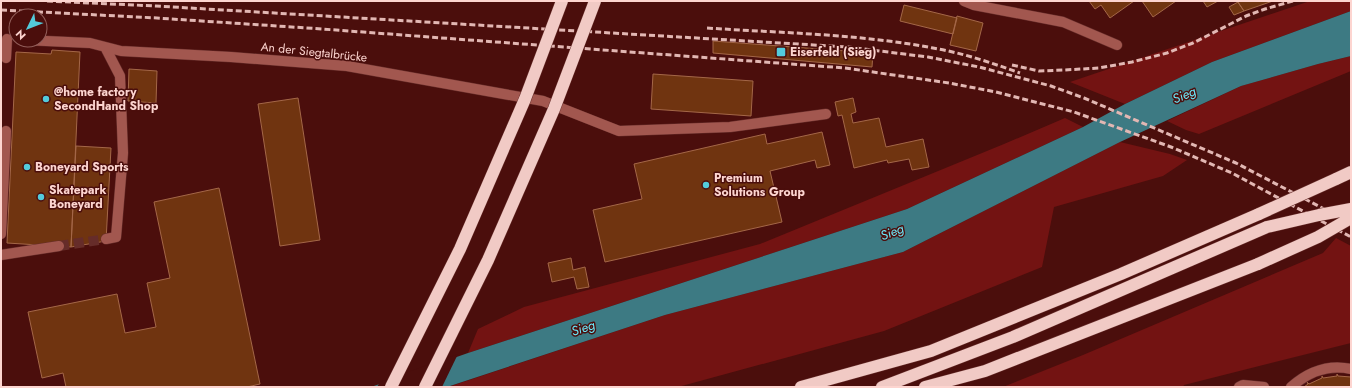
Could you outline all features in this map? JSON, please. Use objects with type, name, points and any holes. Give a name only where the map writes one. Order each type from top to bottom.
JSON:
[{"type":"highway","points":[[391,387],[460,249],[525,100],[562,1]]},
{"type":"highway","points":[[425,387],[488,260],[554,109],[595,1]]},
{"type":"highway","points":[[801,387],[930,352],[1121,274],[1351,172]]},
{"type":"highway","points":[[1121,274],[1267,227],[1351,209]]},
{"type":"highway","points":[[925,387],[985,371],[1258,264],[1318,236],[1351,218]]},
{"type":"highway","points":[[882,387],[1013,337],[1267,227]]},
{"type":"street","points":[[964,1],[974,5],[1063,22],[1117,45]]},
{"type":"street","points":[[6,58],[8,39]]},
{"type":"street","name":"An der Siegtalbrücke","points":[[48,41],[90,43],[120,52],[231,57],[347,66],[543,101],[619,131],[730,127],[826,114]]},
{"type":"street","points":[[105,47],[120,76],[123,153],[116,237],[106,239]]},
{"type":"street","points":[[1,234],[6,131]]},
{"type":"street","points":[[1,255],[59,246]]},
{"type":"street","points":[[1291,387],[1298,380],[1317,370],[1332,367],[1351,369]]},
{"type":"street","points":[[1239,387],[1243,385],[1264,387]]},
{"type":"shaded area","points":[[1310,1],[1351,1],[1351,11],[1212,62],[1125,104],[1070,82]]},
{"type":"shaded area","points":[[1351,56],[1351,71],[1199,134],[1167,121],[1241,86]]},
{"type":"shaded area","points":[[1065,118],[1083,127],[907,209],[468,353],[478,329],[524,307],[760,244]]},
{"type":"shaded area","points":[[1120,142],[1170,154],[1187,160],[1163,176],[1054,207],[1042,267],[884,331],[678,387],[448,387],[665,315],[903,252]]},
{"type":"shaded area","points":[[1336,238],[1351,246],[1351,343],[1184,385],[1183,387],[1003,387],[1083,355],[1323,253]]},
{"type":"water","name":"Sieg","points":[[1351,11],[1351,56],[1241,86],[1120,142],[903,252],[665,315],[447,387],[371,387],[468,353],[907,209],[1083,127],[1125,104],[1212,62]]},
{"type":"pier","points":[[458,354],[442,387],[377,387],[380,382]]},
{"type":"building","points":[[1089,1],[1134,1],[1110,18],[1101,5],[1095,9]]},
{"type":"building","points":[[1142,1],[1176,1],[1153,17]]},
{"type":"building","points":[[1203,1],[1218,1],[1207,7]]},
{"type":"building","points":[[1237,1],[1273,1],[1244,11]]},
{"type":"building","points":[[1238,2],[1244,11],[1234,15],[1229,7]]},
{"type":"building","points":[[904,5],[957,18],[953,34],[900,21]]},
{"type":"building","points":[[957,16],[983,23],[976,51],[950,45]]},
{"type":"building","points":[[713,41],[873,53],[872,67],[713,53]]},
{"type":"building","points":[[52,50],[80,52],[71,247],[7,243],[16,52],[51,54]]},
{"type":"building","points":[[129,69],[157,71],[156,103],[128,101]]},
{"type":"building","points":[[653,74],[753,81],[751,116],[651,109]]},
{"type":"building","points":[[298,98],[320,240],[280,246],[258,104]]},
{"type":"building","points":[[853,98],[856,112],[851,114],[853,123],[879,118],[886,147],[923,139],[929,167],[912,170],[909,159],[888,163],[887,160],[854,168],[842,115],[838,116],[835,102]]},
{"type":"building","name":"Premium Solutions Group","points":[[822,132],[830,165],[817,168],[815,160],[770,171],[782,222],[605,262],[593,210],[642,199],[634,164],[765,134],[767,144]]},
{"type":"building","points":[[76,146],[111,148],[106,241],[71,247]]},
{"type":"building","points":[[219,188],[260,384],[247,387],[66,387],[63,373],[42,378],[28,312],[117,294],[125,333],[156,327],[147,283],[170,278],[154,202]]},
{"type":"building","points":[[571,258],[573,270],[585,267],[589,287],[577,289],[574,277],[552,282],[548,263]]},
{"type":"building","points":[[1337,374],[1338,376],[1351,377],[1351,387],[1304,387],[1308,384],[1307,382],[1309,384],[1322,378],[1322,376],[1323,378],[1337,376]]},
{"type":"tunnel","points":[[59,246],[106,239]]},
{"type":"railway","points":[[47,1],[156,6],[848,47],[928,57],[979,67],[1051,86],[1084,98],[1236,163],[1351,223]]},
{"type":"railway","points":[[1012,65],[1039,71],[1099,68],[1132,62],[1167,53],[1193,43],[1246,16],[1293,1]]},
{"type":"railway","points":[[1,10],[157,18],[322,29],[845,68],[949,83],[996,92],[1074,112],[1171,147],[1232,173],[1351,237]]},
{"type":"railway","points":[[707,28],[849,37],[905,43],[955,53],[1020,73]]},
{"type":"place","name":"Eiserfeld (Sieg)","points":[[781,52]]},
{"type":"place","name":"@home factory SecondHand Shop","points":[[46,99]]},
{"type":"place","name":"Boneyard Sports","points":[[27,167]]},
{"type":"place","name":"Premium Solutions Group","points":[[706,185]]},
{"type":"place","name":"Skatepark Boneyard","points":[[41,197]]}]
